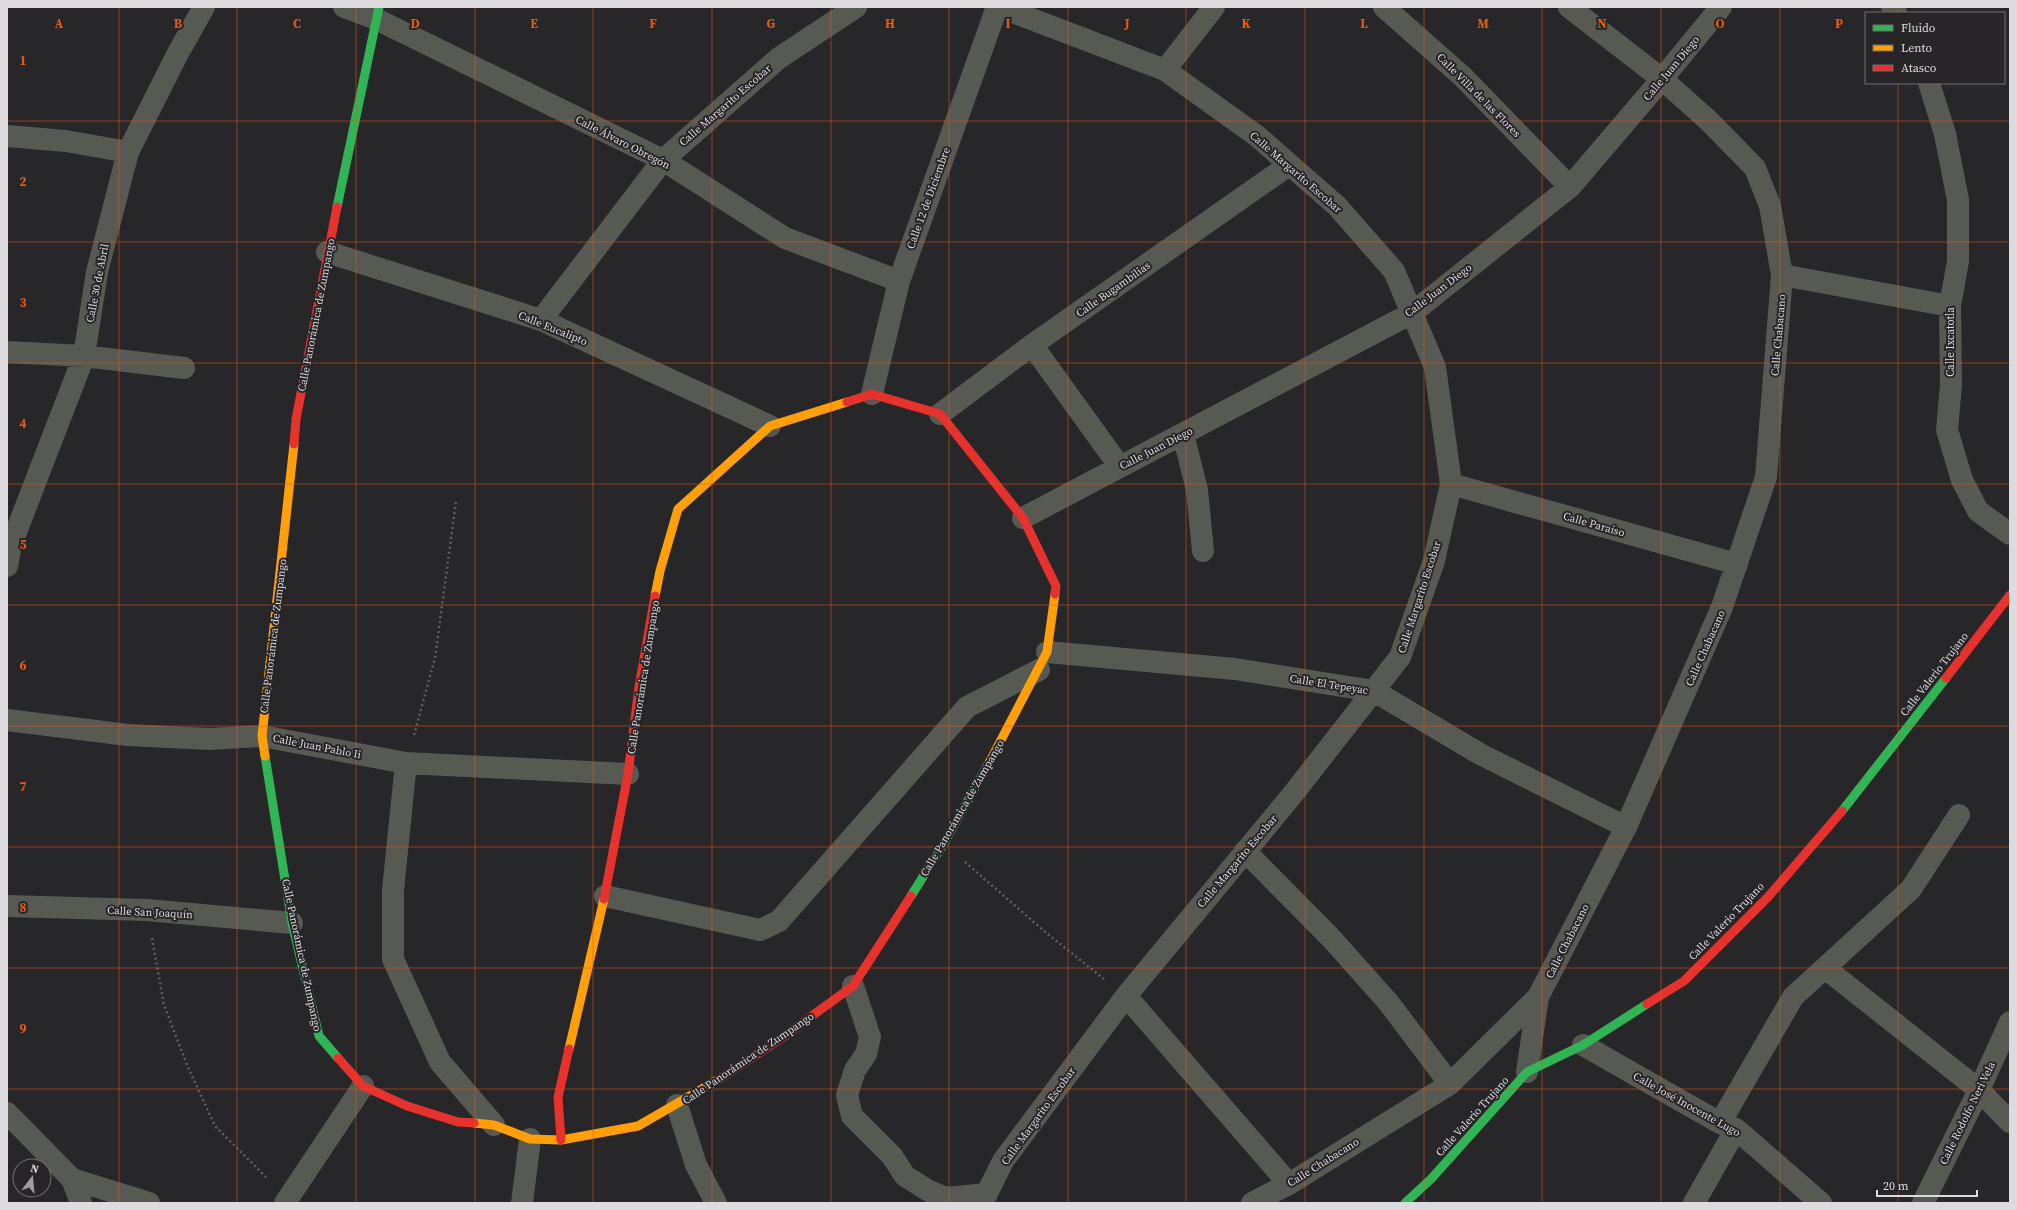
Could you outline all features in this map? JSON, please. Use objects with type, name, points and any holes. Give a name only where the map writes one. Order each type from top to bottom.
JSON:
[{"type":"street","name":"Calle 30 de Abril","points":[[7,566],[10,545],[84,356],[97,272],[128,152],[178,52],[204,7]]},
{"type":"street","name":"Calle Álvaro Obregón","points":[[344,7],[378,13],[663,160],[784,238],[899,281]]},
{"type":"street","name":"Calle Margarito Escobar","points":[[541,320],[663,160],[779,58],[856,7]]},
{"type":"street","name":"Calle Margarito Escobar","points":[[985,1198],[1003,1161],[1126,996],[1293,794],[1400,657],[1434,561],[1451,484],[1436,368],[1394,271],[1337,206],[1258,136],[1165,70],[998,7]]},
{"type":"street","name":"Calle 12 de Diciembre","points":[[872,394],[899,281],[998,7]]},
{"type":"street","points":[[1165,70],[1214,7]]},
{"type":"street","name":"Calle Villa de las Flores","points":[[1384,7],[1463,77],[1570,187]]},
{"type":"street","name":"Calle Chabacano","points":[[1252,1203],[1289,1184],[1450,1084],[1538,997],[1626,827],[1722,608],[1766,477],[1782,274],[1770,206],[1755,168],[1709,121],[1662,79],[1569,7]]},
{"type":"street","name":"Calle Juan Diego","points":[[1023,518],[1412,313],[1570,187],[1721,7]]},
{"type":"street","name":"Calle Panorámica de Zumpango","points":[[378,13],[327,252],[296,419],[280,591],[262,736],[292,923],[319,1036],[363,1086],[407,1106],[458,1122],[494,1126],[530,1139],[561,1140],[638,1126],[703,1090],[783,1037],[853,986],[889,932],[944,843],[1043,661],[1056,586],[1023,518],[940,414]]},
{"type":"street","name":"Calle Ixcatotla","points":[[1930,84],[1945,134],[1958,200],[1958,261],[1950,306],[1951,385],[1947,430],[1962,480],[1978,511],[2010,534]]},
{"type":"street","points":[[7,136],[66,141],[128,152]]},
{"type":"street","name":"Calle Bugambilias","points":[[940,414],[1032,346],[1289,165]]},
{"type":"street","name":"Calle Eucalipto","points":[[327,252],[541,320],[770,426]]},
{"type":"street","points":[[1782,274],[1950,306]]},
{"type":"street","points":[[1032,346],[1120,467]]},
{"type":"street","points":[[7,352],[84,356],[184,368]]},
{"type":"street","points":[[872,394],[940,414]]},
{"type":"street","name":"Calle Panorámica de Zumpango","points":[[561,1140],[558,1097],[605,896],[628,774],[639,688],[660,571],[678,509],[770,426],[872,394]]},
{"type":"street","points":[[1183,434],[1197,490],[1203,551]]},
{"type":"street","name":"Calle Paraíso","points":[[1451,484],[1737,564]]},
{"type":"street","name":"Calle Valerio Trujano","points":[[1405,1203],[1431,1179],[1527,1072],[1583,1045],[1684,981],[1768,897],[1859,791],[2010,595]]},
{"type":"street","points":[[605,896],[760,930],[779,921],[967,708],[1043,661]]},
{"type":"street","name":"Calle El Tepeyac","points":[[1043,661],[1235,669],[1374,691],[1480,754],[1626,827]]},
{"type":"street","name":"Calle Juan Pablo Ii","points":[[7,720],[128,734],[210,739],[262,736],[406,763],[628,774]]},
{"type":"street","points":[[406,763],[392,890],[393,960],[440,1062],[494,1126]]},
{"type":"street","points":[[1694,1203],[1728,1126],[1793,997],[1911,889],[1959,815]]},
{"type":"street","points":[[1245,851],[1331,938],[1388,1002],[1450,1084]]},
{"type":"street","name":"Calle San Joaquín","points":[[7,906],[147,910],[292,923]]},
{"type":"street","points":[[1824,968],[1979,1090],[2010,1122]]},
{"type":"street","points":[[853,986],[870,1037],[866,1054],[855,1070],[847,1095],[852,1116],[892,1156],[905,1176],[929,1191],[946,1198],[985,1198]]},
{"type":"street","points":[[1126,996],[1289,1184]]},
{"type":"street","points":[[1527,1072],[1538,997]]},
{"type":"street","name":"Calle Rodolfo Neri Vela","points":[[1923,1203],[1979,1090],[2010,1022]]},
{"type":"street","name":"Calle José Inocente Lugo","points":[[1583,1045],[1728,1126],[1821,1203]]},
{"type":"street","points":[[288,1198],[363,1086]]},
{"type":"street","points":[[677,1105],[696,1165],[716,1203]]},
{"type":"street","points":[[7,1113],[72,1179],[81,1203]]},
{"type":"street","points":[[522,1203],[530,1139]]},
{"type":"street","points":[[72,1179],[149,1203]]},
{"type":"path","points":[[406,763],[435,658],[456,501]]},
{"type":"path","points":[[944,843],[1044,931],[1126,996]]},
{"type":"path","points":[[147,910],[164,1005],[187,1065],[215,1126],[288,1198]]},
{"type":"traffic: fast","points":[[337,207],[379,7]]},
{"type":"traffic: fast","points":[[1842,811],[1946,678]]},
{"type":"traffic: fast","points":[[265,756],[292,923],[319,1036],[338,1058]]},
{"type":"traffic: fast","points":[[911,896],[944,843],[990,761]]},
{"type":"traffic: fast","points":[[1405,1203],[1431,1179],[1527,1072],[1583,1045],[1647,1004]]},
{"type":"traffic: slow","points":[[655,596],[660,571],[678,509],[770,426],[847,402]]},
{"type":"traffic: slow","points":[[265,756],[262,736],[294,444]]},
{"type":"traffic: slow","points":[[990,761],[1047,652],[1055,594]]},
{"type":"traffic: slow","points":[[569,1049],[604,899]]},
{"type":"traffic: slow","points":[[474,1123],[494,1125],[530,1139],[561,1140],[638,1126],[721,1078]]},
{"type":"traffic: jam","points":[[294,444],[296,419],[337,207]]},
{"type":"traffic: jam","points":[[847,402],[872,394],[940,414],[1023,518],[1056,586],[1055,594]]},
{"type":"traffic: jam","points":[[1946,678],[2010,595]]},
{"type":"traffic: jam","points":[[604,899],[628,774],[639,687],[655,596]]},
{"type":"traffic: jam","points":[[1647,1004],[1684,981],[1768,897],[1842,811]]},
{"type":"traffic: jam","points":[[721,1078],[783,1037],[853,986],[911,896]]},
{"type":"traffic: jam","points":[[561,1140],[558,1097],[569,1049]]},
{"type":"traffic: jam","points":[[338,1058],[363,1086],[407,1106],[458,1122],[474,1123]]}]
